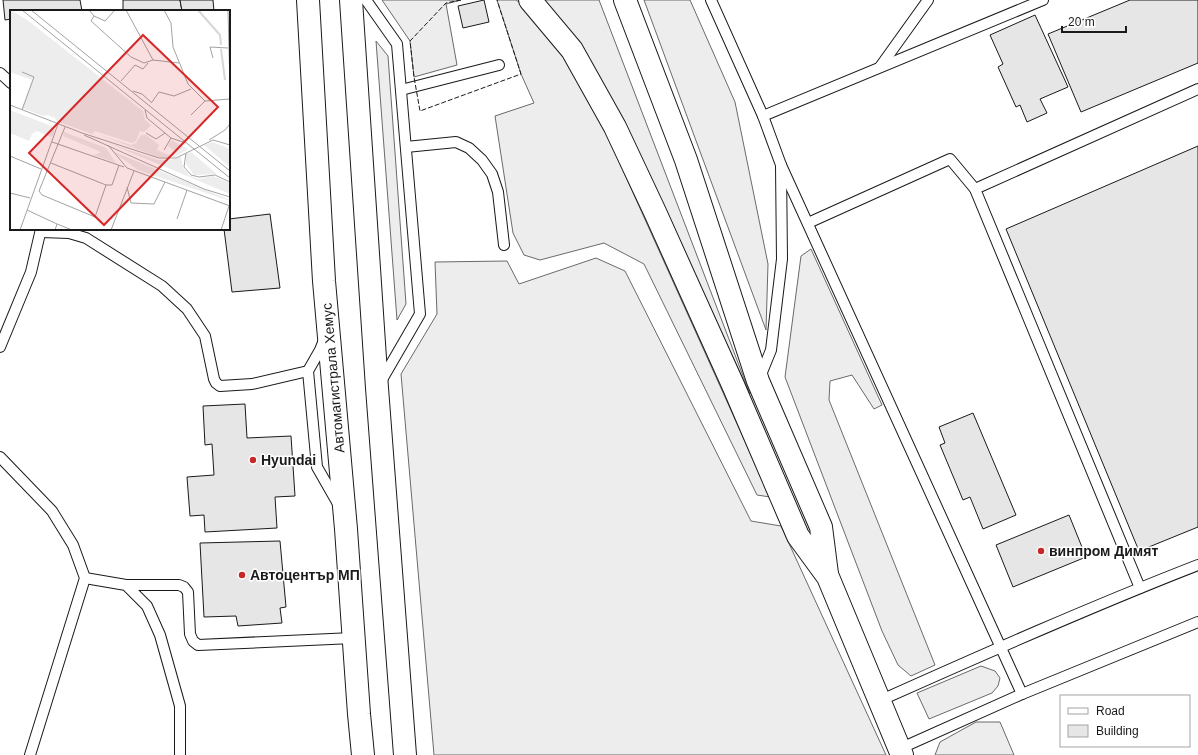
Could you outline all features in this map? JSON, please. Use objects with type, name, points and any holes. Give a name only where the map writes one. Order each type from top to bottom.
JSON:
[{"type":"main road","name":"Автомагистрала Хемус","points":[[308,0],[324,281],[346,529],[363,755]]},
{"type":"main road","points":[[350,0],[377,388],[406,755]]},
{"type":"main road","points":[[530,0],[572,50],[615,127],[730,378],[798,536],[828,577],[900,752]]},
{"type":"main road","points":[[625,0],[686,160],[758,381],[821,527],[828,577]]},
{"type":"lane","points":[[366,0],[397,44],[420,314],[377,388]]},
{"type":"lane","points":[[711,0],[763,116],[782,165],[1022,694]]},
{"type":"lane","points":[[880,68],[928,0]]},
{"type":"lane","points":[[763,116],[1043,0]]},
{"type":"lane","points":[[401,90],[499,65]]},
{"type":"lane","points":[[0,73],[10,81]]},
{"type":"lane","points":[[975,189],[1198,89]]},
{"type":"lane","points":[[406,147],[456,142],[469,148],[482,160],[492,174],[498,192],[504,245]]},
{"type":"lane","points":[[808,223],[950,159],[975,189],[1140,588]]},
{"type":"lane","points":[[758,381],[771,350],[782,259],[782,165]]},
{"type":"lane","points":[[0,347],[31,272],[41,230],[69,233],[86,238],[162,286],[187,309],[206,336],[216,384],[220,386],[252,384],[308,371]]},
{"type":"lane","points":[[329,328],[320,350],[308,371],[317,466],[336,498],[346,529]]},
{"type":"lane","points":[[0,457],[52,511],[74,544],[85,578],[30,755]]},
{"type":"lane","points":[[879,701],[1001,646],[1198,565]]},
{"type":"lane","points":[[85,578],[126,585],[184,586],[188,592],[190,634],[198,645],[353,638]]},
{"type":"lane","points":[[126,585],[147,606],[160,635],[180,706],[180,755]]},
{"type":"lane","points":[[900,752],[1022,694],[1198,622]]},
{"type":"shaded area","points":[[382,0],[461,0],[446,4],[457,65],[414,77],[410,41]]},
{"type":"shaded area","points":[[497,0],[516,0],[519,2],[568,57],[607,135],[770,497],[757,495],[644,264],[604,243],[540,260],[524,255],[513,233],[495,116],[534,103],[521,74]]},
{"type":"shaded area","points":[[540,0],[599,0],[750,394],[630,137]]},
{"type":"shaded area","points":[[644,0],[690,0],[735,102],[768,264],[766,330]]},
{"type":"shaded area","points":[[376,41],[388,56],[406,304],[397,320]]},
{"type":"shaded area","points":[[811,249],[882,405],[874,409],[852,375],[830,381],[829,400],[935,665],[911,676],[898,665],[882,631],[785,377],[801,256]]},
{"type":"shaded area","points":[[596,258],[625,271],[751,521],[781,526],[886,755],[434,755],[401,374],[437,314],[435,262],[507,261],[519,284]]},
{"type":"shaded area","points":[[981,666],[995,671],[1000,678],[998,686],[992,693],[929,719],[917,693]]},
{"type":"shaded area","points":[[976,722],[1000,722],[1014,755],[935,755],[940,742]]},
{"type":"building","points":[[3,0],[80,0],[82,10],[10,10],[10,19],[5,20]]},
{"type":"building","points":[[123,0],[180,0],[182,10],[123,10]]},
{"type":"building","points":[[180,0],[213,0],[214,10],[182,10]]},
{"type":"building","points":[[484,0],[489,22],[463,28],[458,6]]},
{"type":"building","points":[[1130,0],[1198,0],[1198,63],[1081,112],[1048,34]]},
{"type":"building","points":[[1035,15],[1068,87],[1040,99],[1047,113],[1027,122],[1020,105],[1016,107],[998,67],[1003,64],[990,35]]},
{"type":"building","points":[[1198,146],[1198,527],[1139,551],[1006,229]]},
{"type":"building","points":[[270,214],[280,288],[232,292],[224,230],[230,230],[230,219]]},
{"type":"building","name":"Hyundai","points":[[245,404],[247,438],[291,436],[295,496],[275,497],[277,528],[205,532],[204,515],[190,516],[187,477],[214,475],[212,444],[205,445],[203,406]]},
{"type":"building","points":[[973,413],[1016,515],[983,529],[970,497],[963,500],[940,445],[945,443],[939,427]]},
{"type":"building","name":"винпром Димят","points":[[1069,515],[1086,557],[1013,587],[996,545]]},
{"type":"building","name":"Автоцентър МП","points":[[280,541],[286,607],[280,608],[282,623],[238,626],[236,616],[204,617],[200,543]]},
{"type":"fence","points":[[461,0],[446,3],[410,41],[420,111],[521,74],[497,0]]},
{"type":"place","name":"Hyundai","points":[[253,460]]},
{"type":"place","name":"винпром Димят","points":[[1041,551]]},
{"type":"place","name":"Автоцентър МП","points":[[242,575]]}]
